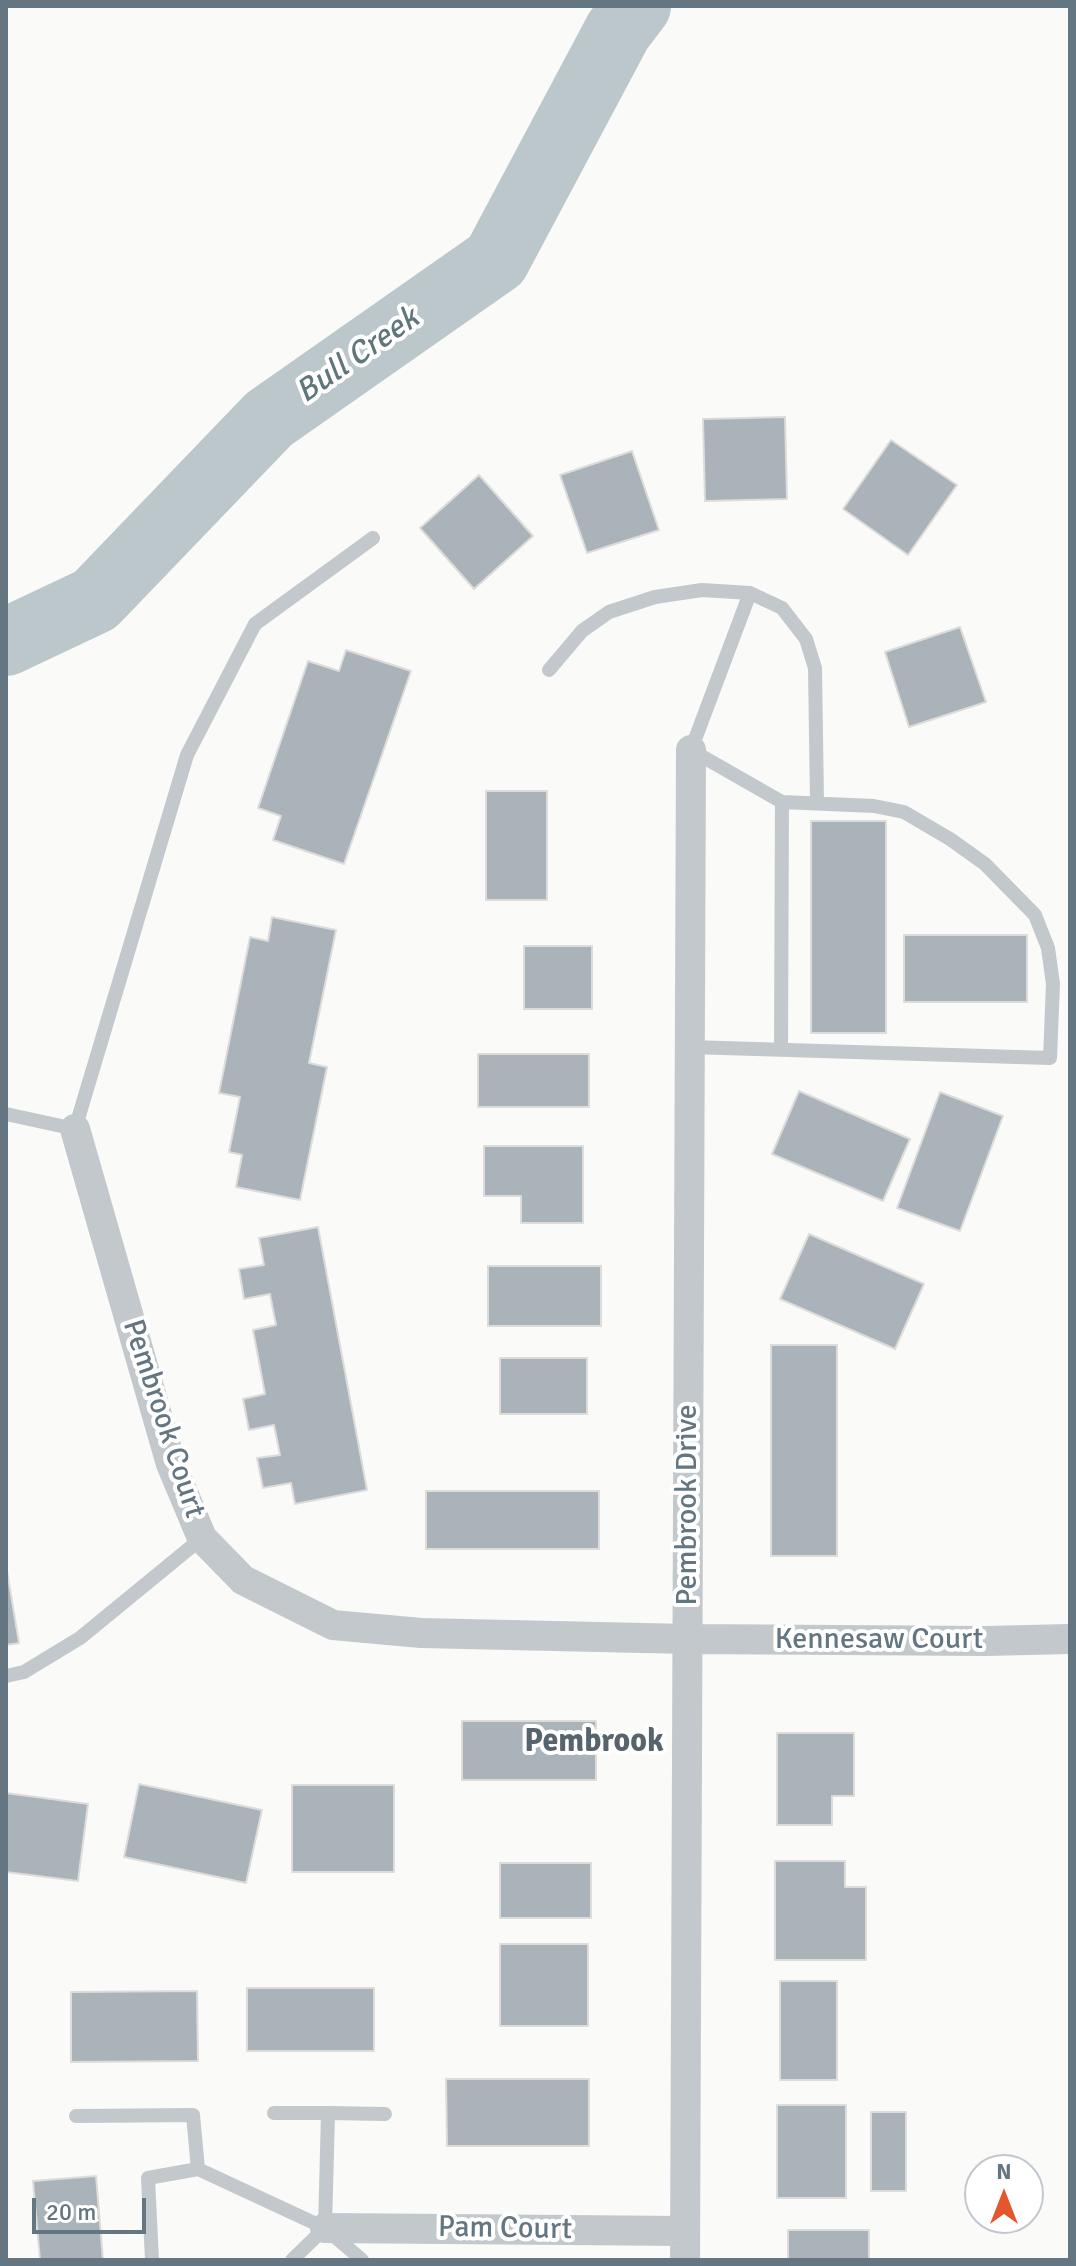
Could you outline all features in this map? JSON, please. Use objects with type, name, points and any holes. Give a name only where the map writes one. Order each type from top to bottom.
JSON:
[{"type":"street","name":"Pembrook Drive","points":[[685,2245],[691,750]]},
{"type":"street","name":"Pembrook Court","points":[[75,1129],[171,1464],[202,1538],[243,1580],[333,1625],[421,1633],[688,1639]]},
{"type":"street","name":"Kennesaw Court","points":[[688,1639],[1070,1639]]},
{"type":"street","name":"Pam Court","points":[[325,2228],[685,2245]]},
{"type":"lane","points":[[6,1114],[75,1129],[187,755],[255,624],[373,538]]},
{"type":"lane","points":[[549,670],[582,631],[609,612],[655,597],[702,590],[750,593],[782,608],[806,639],[815,668],[817,803]]},
{"type":"lane","points":[[690,1047],[1050,1058],[1053,984],[1048,948],[1035,915],[985,864],[904,812],[874,806],[782,802],[691,750],[750,593]]},
{"type":"lane","points":[[781,1049],[782,802]]},
{"type":"lane","points":[[6,1676],[24,1672],[80,1638],[202,1538]]},
{"type":"lane","points":[[274,2113],[385,2114]]},
{"type":"lane","points":[[292,2260],[325,2228],[328,2113]]},
{"type":"lane","points":[[76,2116],[193,2115],[198,2169]]},
{"type":"lane","points":[[152,2260],[148,2178],[198,2169],[325,2228],[362,2260]]},
{"type":"building","points":[[785,417],[787,499],[705,501],[703,419]]},
{"type":"building","points":[[891,440],[957,485],[908,555],[843,509]]},
{"type":"building","points":[[632,451],[659,530],[587,553],[560,475]]},
{"type":"building","points":[[479,475],[533,536],[474,589],[420,528]]},
{"type":"building","points":[[960,627],[986,702],[909,727],[885,652]]},
{"type":"building","points":[[346,650],[411,671],[344,864],[273,840],[281,816],[258,808],[308,661],[339,671]]},
{"type":"building","points":[[486,791],[547,791],[547,900],[486,900]]},
{"type":"building","points":[[811,821],[886,821],[886,1033],[811,1033]]},
{"type":"building","points":[[272,917],[336,930],[309,1063],[327,1067],[300,1200],[236,1187],[242,1155],[229,1152],[240,1097],[219,1093],[250,937],[268,941]]},
{"type":"building","points":[[904,935],[1027,935],[1027,1002],[904,1002]]},
{"type":"building","points":[[524,946],[592,946],[592,1009],[524,1009]]},
{"type":"building","points":[[478,1054],[589,1054],[589,1107],[478,1107]]},
{"type":"building","points":[[799,1091],[910,1139],[883,1201],[772,1154]]},
{"type":"building","points":[[940,1092],[1003,1116],[960,1231],[897,1208]]},
{"type":"building","points":[[484,1146],[583,1146],[583,1223],[521,1223],[521,1196],[484,1196]]},
{"type":"building","points":[[318,1227],[367,1490],[295,1504],[291,1483],[263,1488],[257,1458],[280,1455],[274,1425],[249,1430],[243,1399],[265,1394],[253,1330],[276,1325],[270,1294],[244,1299],[239,1269],[264,1265],[259,1238]]},
{"type":"building","points":[[809,1234],[924,1284],[895,1349],[780,1299]]},
{"type":"building","points":[[488,1266],[601,1266],[601,1326],[488,1326]]},
{"type":"building","points":[[771,1345],[837,1345],[837,1556],[771,1556]]},
{"type":"building","points":[[500,1358],[587,1358],[587,1414],[500,1414]]},
{"type":"building","points":[[426,1491],[599,1491],[599,1549],[426,1549]]},
{"type":"building","points":[[6,1565],[19,1643],[6,1645]]},
{"type":"building","points":[[462,1721],[596,1721],[596,1780],[462,1780]]},
{"type":"building","points":[[777,1733],[854,1733],[854,1796],[832,1796],[832,1825],[777,1825]]},
{"type":"building","points":[[139,1784],[262,1810],[246,1883],[124,1857]]},
{"type":"building","points":[[292,1785],[394,1785],[394,1872],[292,1872]]},
{"type":"building","points":[[6,1793],[88,1804],[78,1881],[6,1872]]},
{"type":"building","points":[[775,1861],[845,1861],[845,1887],[866,1887],[866,1960],[775,1960]]},
{"type":"building","points":[[500,1863],[591,1863],[591,1918],[500,1918]]},
{"type":"building","points":[[500,1944],[588,1944],[588,2026],[500,2026]]},
{"type":"building","points":[[780,1981],[837,1981],[837,2080],[780,2080]]},
{"type":"building","points":[[247,1988],[374,1988],[374,2051],[247,2051]]},
{"type":"building","points":[[197,1991],[198,2061],[71,2062],[71,1992]]},
{"type":"building","points":[[446,2079],[589,2079],[589,2146],[447,2146]]},
{"type":"building","points":[[777,2105],[846,2105],[846,2198],[777,2198]]},
{"type":"building","points":[[871,2112],[906,2112],[906,2191],[871,2191]]},
{"type":"building","points":[[96,2176],[103,2260],[40,2260],[33,2181]]},
{"type":"building","points":[[788,2230],[869,2230],[869,2260],[788,2260]]},
{"type":"waterway","name":"Bull Creek","points":[[6,642],[95,600],[269,419],[496,260],[618,31],[637,6]]},
{"type":"district","name":"Pembrook","points":[[594,1743]]}]
